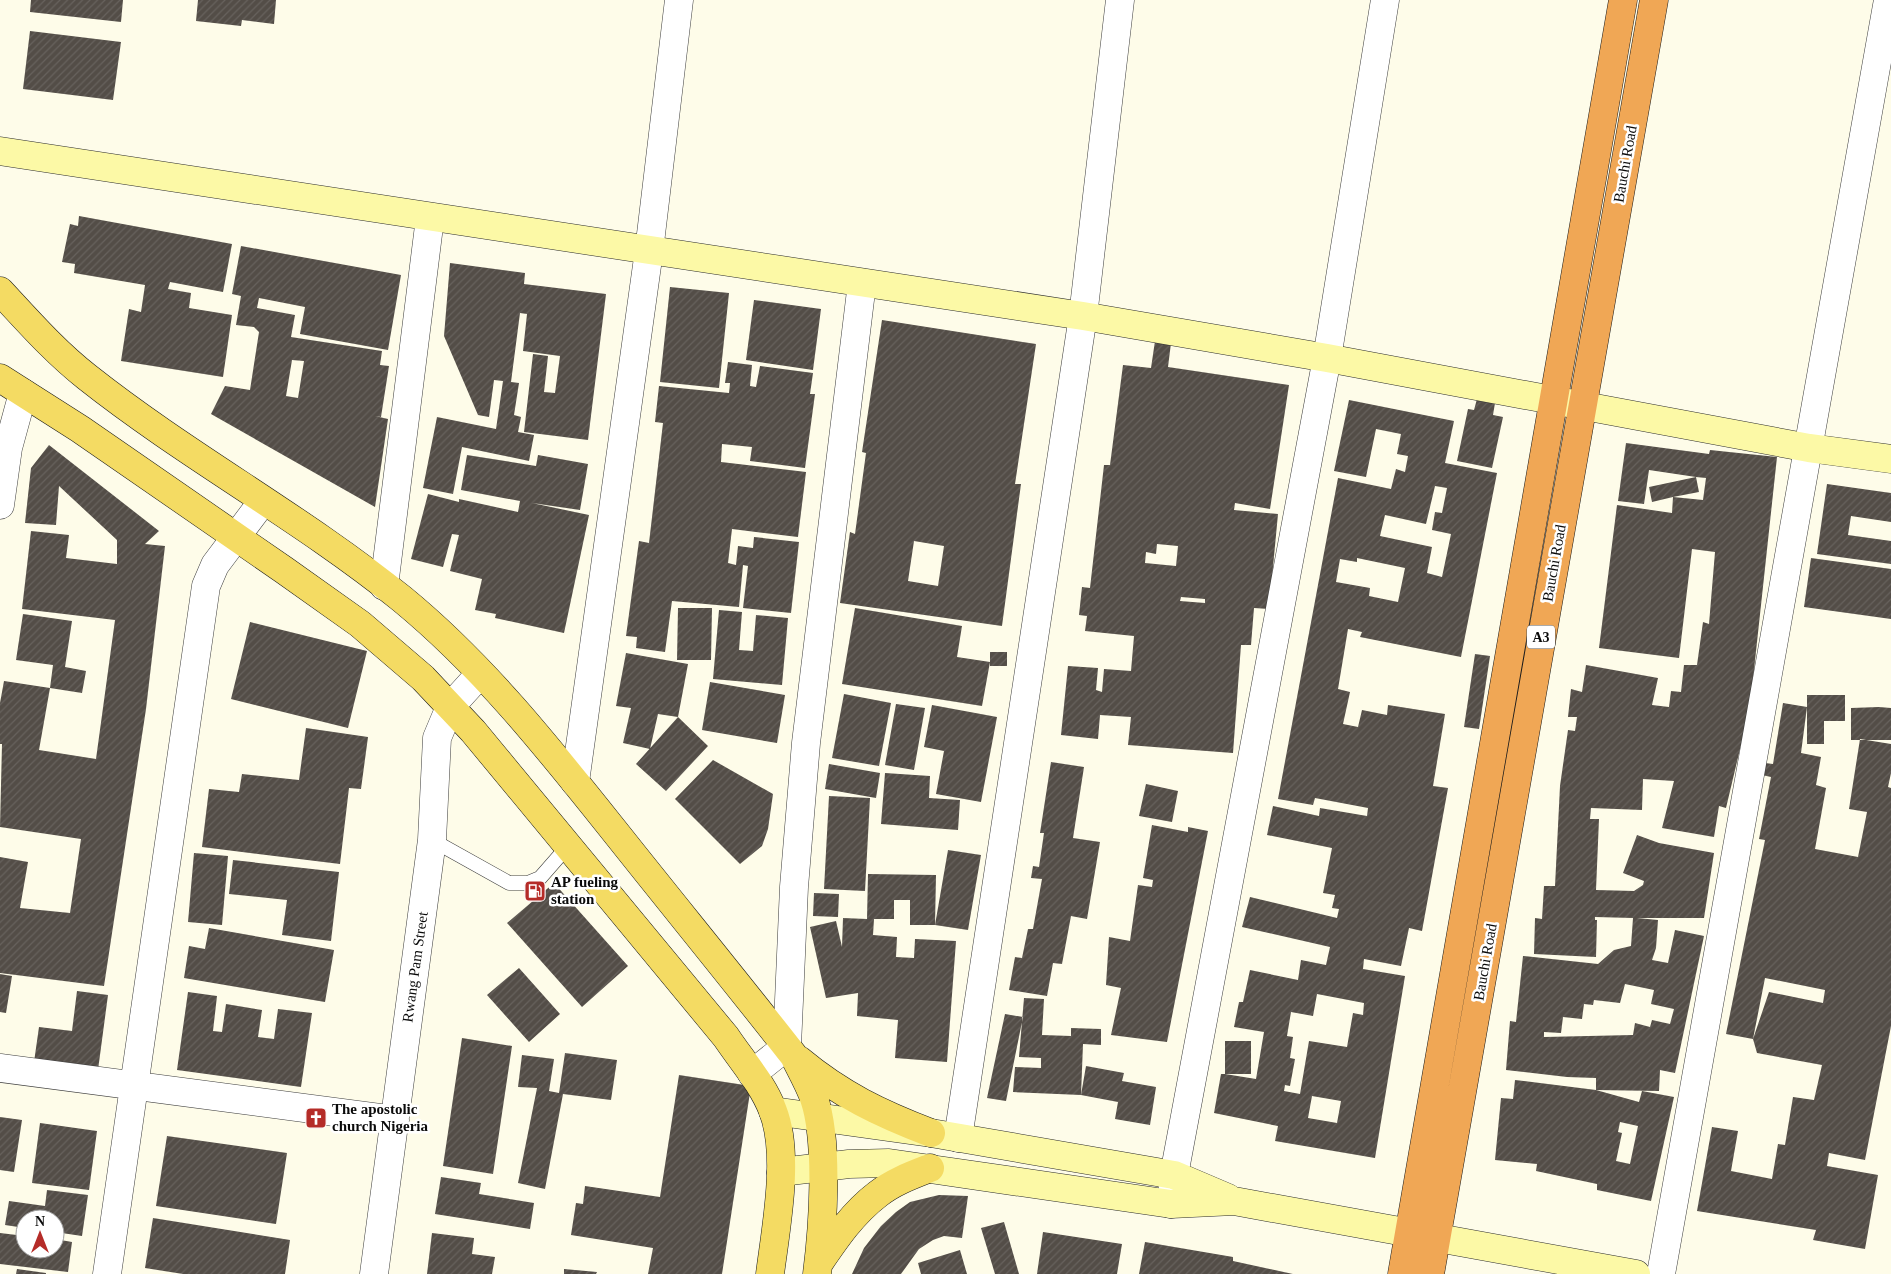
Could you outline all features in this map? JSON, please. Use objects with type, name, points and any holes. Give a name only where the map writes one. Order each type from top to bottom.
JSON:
[{"type":"highway","name":"Bauchi Road","points":[[1402,1274],[1623,0]]},
{"type":"highway","name":"Bauchi Road","points":[[1430,1274],[1581,406],[1654,0]]},
{"type":"main road","points":[[0,291],[52,347],[138,416],[353,561],[403,600],[504,697],[575,782],[790,1051],[827,1084],[848,1097],[892,1118],[931,1133]]},
{"type":"main road","points":[[0,378],[80,429],[360,624],[423,678],[473,731],[726,1037],[752,1074],[773,1111],[777,1129],[781,1172],[770,1274]]},
{"type":"main road","points":[[790,1051],[814,1098],[818,1118],[822,1166],[818,1268]]},
{"type":"main road","points":[[818,1268],[853,1217],[878,1194],[896,1182],[930,1168]]},
{"type":"street","points":[[575,782],[649,251],[678,0]]},
{"type":"street","points":[[958,1138],[1083,316],[1120,0]]},
{"type":"street","points":[[1171,1204],[1174,1175],[1327,358],[1386,0]]},
{"type":"street","points":[[1661,1274],[1888,0]]},
{"type":"street","points":[[0,151],[1083,316],[1327,358],[1808,448],[1891,459]]},
{"type":"street","points":[[384,586],[430,218]]},
{"type":"street","points":[[752,1074],[790,1051],[794,887],[806,744],[862,283]]},
{"type":"street","points":[[0,505],[8,448],[23,393]]},
{"type":"street","points":[[107,1274],[206,586],[215,564],[263,500]]},
{"type":"street","name":"Rwang Pam Street","points":[[374,1274],[432,840],[437,738],[450,707],[480,674]]},
{"type":"street","points":[[0,1068],[134,1084],[395,1120]]},
{"type":"street","points":[[773,1111],[931,1133],[1174,1175],[1234,1201]]},
{"type":"street","points":[[781,1172],[822,1166],[889,1163],[1171,1204],[1234,1201],[1636,1274]]},
{"type":"lane","points":[[432,840],[509,883],[528,882],[540,878],[568,846]]},
{"type":"building","points":[[31,0],[123,0],[121,22],[30,12]]},
{"type":"building","points":[[198,0],[276,0],[274,24],[242,20],[241,26],[196,21]]},
{"type":"building","points":[[30,31],[121,42],[113,100],[23,89]]},
{"type":"building","points":[[79,216],[232,244],[223,292],[170,282],[168,289],[191,293],[189,308],[232,315],[223,377],[121,361],[129,309],[141,312],[145,285],[74,273],[75,264],[62,262],[70,224],[78,226]]},
{"type":"building","points":[[241,246],[401,275],[388,350],[300,334],[305,307],[259,298],[257,308],[295,315],[291,337],[382,351],[380,365],[389,366],[381,417],[375,416],[388,419],[375,507],[211,414],[225,386],[250,390],[259,332],[254,327],[236,325],[241,296],[232,294]],"holes":[[[292,360],[304,361],[298,398],[286,396]]]},
{"type":"building","points":[[450,263],[525,273],[524,284],[606,294],[588,440],[524,432],[533,354],[548,356],[544,392],[555,393],[560,356],[523,351],[527,314],[520,313],[511,382],[519,383],[514,415],[521,417],[518,432],[534,435],[529,461],[462,447],[453,494],[423,488],[437,417],[496,429],[503,381],[494,380],[489,417],[478,415],[444,336]]},
{"type":"building","points":[[670,287],[729,293],[719,388],[660,382]]},
{"type":"building","points":[[754,300],[821,309],[813,370],[746,360]]},
{"type":"building","points":[[882,320],[1036,344],[1015,484],[1021,484],[1002,626],[840,603],[850,532],[855,534],[866,453],[862,452]],"holes":[[[914,541],[944,546],[938,586],[908,581]]]},
{"type":"building","points":[[1155,341],[1171,343],[1168,367],[1289,385],[1270,509],[1235,503],[1234,510],[1278,514],[1269,609],[1254,608],[1251,645],[1241,645],[1233,753],[1128,745],[1131,717],[1100,715],[1098,739],[1061,735],[1068,666],[1098,668],[1096,690],[1102,692],[1104,669],[1131,671],[1134,636],[1085,631],[1087,616],[1079,615],[1082,587],[1090,588],[1104,465],[1110,465],[1123,365],[1151,368]],"holes":[[[1157,544],[1178,546],[1176,566],[1145,563],[1146,552],[1156,554]],[[1181,597],[1205,599],[1205,603],[1180,601]]]},
{"type":"building","points":[[728,362],[752,365],[750,386],[756,387],[760,366],[813,373],[810,394],[815,394],[805,468],[750,461],[752,447],[722,444],[721,462],[806,472],[798,537],[732,529],[728,563],[736,565],[738,546],[753,548],[754,537],[799,542],[791,613],[743,608],[748,566],[743,565],[739,607],[672,601],[665,652],[636,648],[637,637],[626,636],[639,541],[649,543],[663,423],[655,422],[659,386],[729,393],[730,383],[725,383]]},
{"type":"building","points":[[1477,399],[1495,403],[1493,415],[1503,417],[1492,468],[1457,461],[1468,409],[1474,410]]},
{"type":"building","points":[[1349,400],[1454,421],[1445,463],[1497,473],[1461,657],[1360,637],[1362,632],[1348,629],[1338,689],[1350,692],[1343,724],[1358,727],[1362,710],[1387,715],[1388,705],[1445,714],[1433,786],[1448,788],[1422,931],[1409,928],[1401,966],[1364,959],[1363,969],[1405,976],[1375,1158],[1275,1141],[1278,1126],[1214,1113],[1221,1074],[1256,1079],[1264,1032],[1234,1027],[1239,1002],[1243,1002],[1250,970],[1298,980],[1301,960],[1326,965],[1330,947],[1242,927],[1250,897],[1337,918],[1339,909],[1332,908],[1335,895],[1323,893],[1332,848],[1267,835],[1273,806],[1319,816],[1320,808],[1367,816],[1368,808],[1315,798],[1313,805],[1278,799],[1338,478],[1391,489],[1396,469],[1405,472],[1408,456],[1397,454],[1401,434],[1376,429],[1366,477],[1334,471]],"holes":[[[1435,486],[1447,488],[1442,513],[1435,512],[1432,530],[1451,534],[1442,577],[1427,573],[1432,547],[1380,536],[1385,515],[1426,524]],[[1357,558],[1405,568],[1398,602],[1369,596],[1370,588],[1336,582],[1340,559],[1357,562]],[[1317,994],[1364,1003],[1363,1015],[1353,1013],[1347,1047],[1309,1041],[1300,1094],[1284,1091],[1285,1085],[1290,1086],[1295,1059],[1290,1058],[1293,1037],[1287,1036],[1291,1012],[1313,1016]],[[1312,1096],[1341,1101],[1337,1123],[1308,1118]]]},
{"type":"building","points":[[1626,443],[1709,454],[1710,450],[1777,457],[1750,707],[1726,808],[1719,806],[1714,837],[1662,828],[1674,781],[1643,779],[1642,810],[1591,808],[1590,819],[1599,819],[1596,890],[1634,891],[1643,885],[1644,881],[1623,873],[1637,835],[1659,843],[1714,853],[1704,918],[1637,918],[1658,920],[1656,948],[1652,960],[1668,963],[1675,930],[1704,936],[1675,1073],[1660,1070],[1659,1091],[1596,1090],[1596,1078],[1567,1077],[1506,1070],[1510,1021],[1516,1022],[1523,956],[1598,964],[1614,950],[1631,946],[1633,918],[1595,917],[1595,920],[1597,920],[1596,957],[1534,954],[1535,918],[1542,919],[1544,886],[1555,886],[1560,786],[1568,730],[1575,731],[1577,717],[1568,717],[1571,689],[1582,692],[1586,665],[1658,678],[1652,705],[1669,707],[1671,691],[1681,692],[1684,665],[1697,665],[1703,622],[1709,624],[1715,552],[1692,549],[1679,658],[1599,648],[1617,505],[1672,513],[1673,497],[1703,500],[1706,478],[1649,470],[1644,504],[1618,501]],"holes":[[[1625,984],[1654,990],[1651,1004],[1674,1009],[1670,1024],[1652,1020],[1650,1027],[1635,1023],[1633,1035],[1544,1037],[1544,1032],[1561,1033],[1563,1017],[1582,1019],[1584,1004],[1593,1005],[1594,1000],[1620,1003]]]},
{"type":"building","points":[[49,445],[159,531],[145,544],[165,546],[146,709],[104,986],[0,973],[0,857],[28,862],[20,908],[70,913],[81,839],[0,827],[2,744],[0,744],[0,703],[4,681],[50,688],[39,750],[96,759],[115,620],[22,609],[31,531],[69,535],[66,558],[117,564],[117,540],[59,486],[56,525],[25,523],[31,468]]},
{"type":"building","points":[[467,455],[536,466],[538,455],[588,464],[580,510],[532,503],[589,515],[564,633],[495,618],[496,614],[475,610],[482,579],[450,571],[459,535],[452,534],[443,567],[411,559],[428,494],[459,502],[459,499],[518,512],[520,501],[461,490]]},
{"type":"building","points":[[1696,477],[1699,492],[1652,502],[1649,487]]},
{"type":"building","points":[[1827,484],[1891,493],[1891,522],[1851,516],[1848,535],[1891,541],[1891,564],[1817,554]]},
{"type":"building","points":[[1811,558],[1891,569],[1891,619],[1804,607]]},
{"type":"building","points":[[678,608],[712,608],[711,660],[677,660]]},
{"type":"building","points":[[855,608],[962,626],[957,657],[990,662],[982,706],[842,684]]},
{"type":"building","points":[[719,610],[742,612],[739,650],[753,651],[756,615],[788,618],[782,685],[713,679]]},
{"type":"building","points":[[23,614],[72,621],[65,667],[86,671],[82,693],[50,688],[53,665],[16,660]]},
{"type":"building","points":[[250,622],[367,651],[348,728],[231,699]]},
{"type":"building","points":[[990,652],[1007,652],[1007,666],[990,666]]},
{"type":"building","points":[[626,653],[688,664],[678,717],[658,714],[650,749],[623,743],[631,708],[616,706]]},
{"type":"building","points":[[1475,654],[1490,656],[1479,729],[1464,727]]},
{"type":"building","points":[[710,682],[785,695],[777,743],[702,730]]},
{"type":"building","points":[[844,694],[891,703],[879,766],[832,758]]},
{"type":"building","points":[[1807,695],[1845,695],[1845,721],[1824,721],[1824,744],[1807,744]]},
{"type":"building","points":[[1783,703],[1807,707],[1801,753],[1821,757],[1816,785],[1826,788],[1815,849],[1858,857],[1867,812],[1849,809],[1860,739],[1891,744],[1891,773],[1888,787],[1891,788],[1891,1026],[1865,1160],[1829,1153],[1827,1166],[1878,1175],[1865,1249],[1813,1240],[1816,1230],[1697,1211],[1712,1127],[1738,1131],[1731,1171],[1772,1179],[1778,1144],[1785,1145],[1793,1097],[1814,1100],[1822,1065],[1757,1053],[1753,1039],[1726,1034],[1765,840],[1759,839],[1771,777],[1762,775],[1765,763],[1773,764]],"holes":[[[1765,978],[1825,990],[1823,1003],[1769,992],[1753,1039]]]},
{"type":"building","points":[[896,704],[925,708],[914,770],[885,765]]},
{"type":"building","points":[[932,705],[997,717],[981,802],[936,794],[944,751],[924,747]]},
{"type":"building","points":[[1851,708],[1891,708],[1891,740],[1851,740]]},
{"type":"building","points":[[678,717],[708,746],[666,791],[636,764]]},
{"type":"building","points":[[306,728],[368,737],[361,789],[349,788],[340,864],[202,847],[209,789],[239,792],[242,774],[299,780]]},
{"type":"building","points":[[713,760],[773,794],[768,829],[762,846],[740,864],[675,799]]},
{"type":"building","points":[[1051,762],[1084,767],[1073,838],[1100,842],[1087,919],[1071,916],[1062,964],[1053,963],[1047,996],[1009,990],[1015,957],[1022,958],[1028,929],[1033,929],[1042,879],[1031,878],[1033,866],[1039,867],[1044,833],[1040,833]]},
{"type":"building","points":[[829,764],[880,773],[876,798],[825,789]]},
{"type":"building","points":[[885,773],[930,776],[929,798],[960,800],[958,830],[881,824]]},
{"type":"building","points":[[1146,784],[1178,791],[1172,822],[1139,816]]},
{"type":"building","points":[[829,796],[870,798],[865,891],[824,889]]},
{"type":"building","points":[[1152,825],[1188,832],[1188,827],[1208,831],[1167,1042],[1111,1035],[1121,988],[1106,985],[1109,937],[1130,941],[1138,885],[1152,887],[1153,880],[1143,878]]},
{"type":"building","points":[[948,850],[981,855],[968,930],[935,925]]},
{"type":"building","points":[[194,853],[228,856],[222,925],[188,922]]},
{"type":"building","points":[[233,860],[339,872],[331,941],[282,935],[287,900],[229,894]]},
{"type":"building","points":[[868,874],[936,875],[935,925],[910,925],[910,900],[894,900],[894,919],[874,919],[873,935],[897,937],[896,957],[914,958],[915,939],[956,941],[947,1062],[895,1058],[898,1020],[857,1016],[858,993],[826,998],[810,927],[836,921],[842,947],[843,918],[867,919]]},
{"type":"building","points":[[554,883],[628,966],[582,1007],[507,923]]},
{"type":"building","points":[[814,893],[839,894],[838,917],[813,916]]},
{"type":"building","points":[[209,928],[334,950],[325,1002],[184,978],[189,946],[205,949]]},
{"type":"building","points":[[519,968],[560,1014],[529,1042],[487,995]]},
{"type":"building","points":[[0,974],[12,976],[6,1013],[0,1012]]},
{"type":"building","points":[[77,991],[108,995],[98,1070],[34,1062],[39,1027],[72,1031]]},
{"type":"building","points":[[188,992],[217,996],[213,1031],[222,1032],[226,1004],[262,1010],[258,1037],[274,1039],[278,1009],[312,1013],[301,1087],[177,1070]]},
{"type":"building","points":[[1024,998],[1044,999],[1042,1035],[1071,1036],[1071,1028],[1101,1029],[1101,1045],[1083,1044],[1081,1095],[1013,1092],[1015,1067],[1041,1068],[1041,1058],[1019,1057]]},
{"type":"building","points":[[1005,1014],[1023,1017],[1006,1101],[987,1098]]},
{"type":"building","points":[[462,1038],[512,1046],[493,1174],[443,1166]]},
{"type":"building","points":[[1225,1041],[1251,1041],[1251,1074],[1225,1074]]},
{"type":"building","points":[[565,1053],[617,1060],[611,1100],[563,1094],[545,1189],[518,1183],[537,1088],[518,1087],[522,1055],[554,1059],[549,1091],[559,1093]]},
{"type":"building","points":[[1086,1066],[1124,1073],[1122,1081],[1156,1087],[1150,1125],[1115,1119],[1118,1102],[1081,1095]]},
{"type":"building","points":[[679,1075],[751,1086],[722,1274],[648,1274],[653,1248],[571,1235],[576,1203],[583,1204],[585,1186],[660,1197]]},
{"type":"building","points":[[1515,1080],[1596,1090],[1639,1102],[1642,1091],[1674,1097],[1651,1201],[1597,1190],[1597,1184],[1536,1171],[1537,1164],[1495,1160],[1501,1098],[1513,1099]],"holes":[[[1620,1122],[1638,1126],[1630,1164],[1616,1161],[1622,1133],[1618,1132]]]},
{"type":"building","points":[[0,1117],[22,1120],[14,1172],[0,1170]]},
{"type":"building","points":[[40,1123],[97,1131],[89,1190],[32,1183]]},
{"type":"building","points":[[167,1136],[287,1153],[276,1224],[156,1206]]},
{"type":"building","points":[[441,1177],[481,1183],[479,1194],[534,1203],[530,1229],[435,1214]]},
{"type":"building","points":[[47,1190],[88,1195],[82,1236],[65,1233],[65,1209],[15,1209],[15,1226],[5,1225],[9,1201],[45,1206]]},
{"type":"building","points":[[939,1195],[968,1196],[962,1238],[944,1236],[933,1240],[919,1249],[901,1274],[852,1274],[864,1248],[881,1226],[896,1212],[910,1202]]},
{"type":"building","points":[[153,1218],[290,1240],[285,1274],[183,1274],[145,1268]]},
{"type":"building","points":[[1004,1222],[1019,1274],[995,1274],[981,1228]]},
{"type":"building","points":[[1043,1232],[1122,1244],[1117,1274],[1037,1274]]},
{"type":"building","points":[[0,1233],[15,1235],[15,1259],[65,1259],[65,1241],[72,1242],[68,1272],[0,1264]]},
{"type":"building","points":[[432,1233],[474,1238],[472,1254],[495,1257],[492,1274],[427,1274]]},
{"type":"building","points":[[1145,1242],[1233,1257],[1233,1261],[1293,1274],[1139,1274]]},
{"type":"building","points":[[960,1250],[967,1274],[921,1274],[918,1263]]},
{"type":"building","points":[[17,1269],[46,1273],[46,1274],[16,1274]]},
{"type":"building","points":[[564,1269],[597,1272],[596,1274],[564,1274]]},
{"type":"place","name":"AP fueling station","points":[[535,891]]},
{"type":"place","name":"The apostolic church Nigeria","points":[[316,1118]]}]
